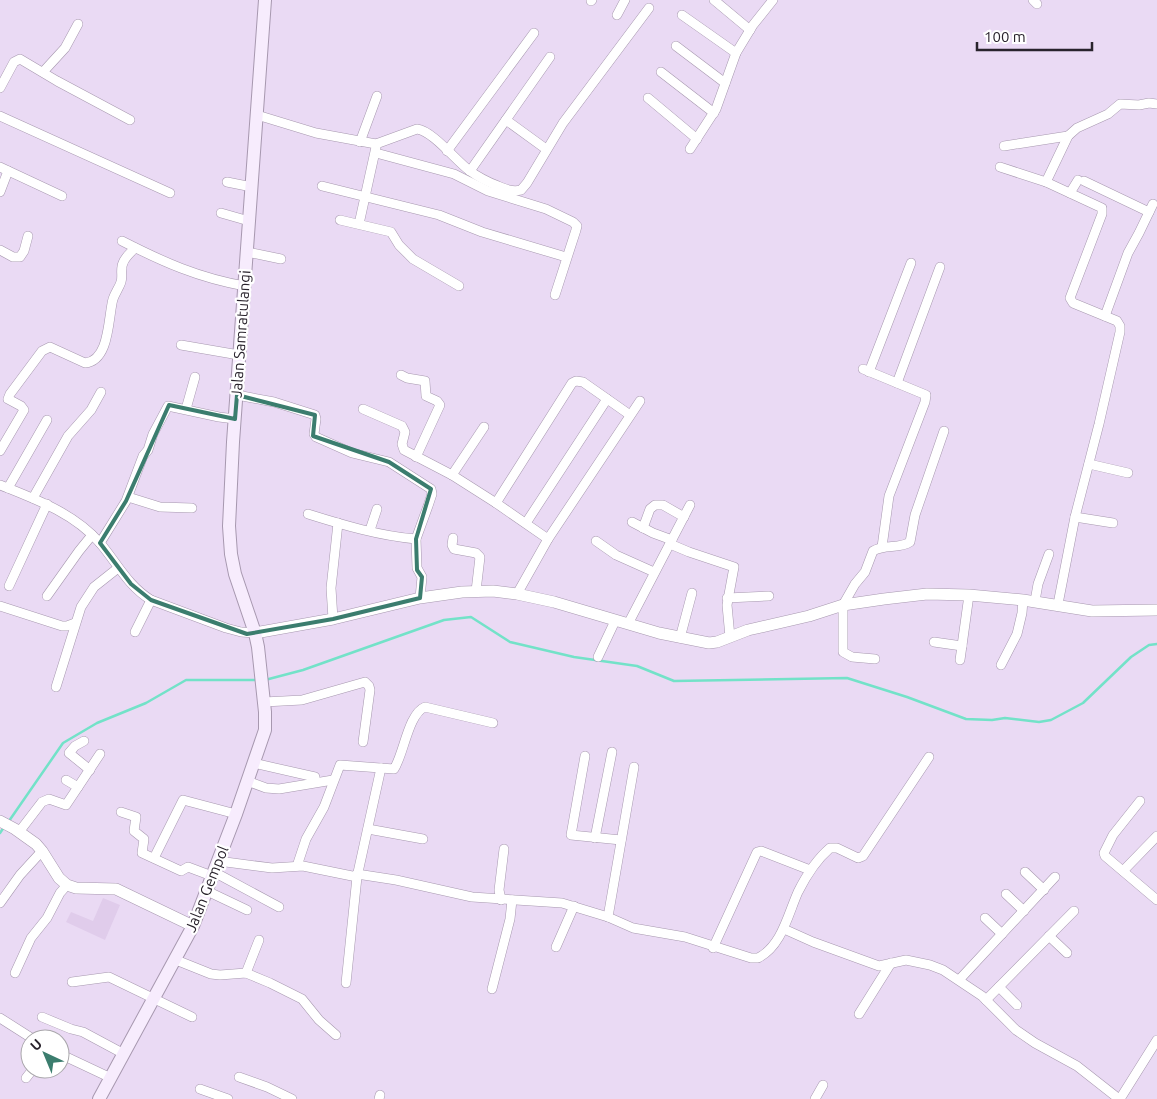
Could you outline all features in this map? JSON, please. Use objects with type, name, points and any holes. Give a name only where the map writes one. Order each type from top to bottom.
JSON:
[{"type":"main road","name":"Jalan Samratulangi","points":[[260,664],[255,633],[237,582],[231,554],[229,526],[230,484],[266,0]]},
{"type":"main road","name":"Jalan Gempol","points":[[99,1099],[193,926],[236,814],[265,730],[260,664]]},
{"type":"street","points":[[617,15],[625,0]]},
{"type":"street","points":[[714,0],[750,30]]},
{"type":"street","points":[[690,149],[714,113],[736,53],[767,2]]},
{"type":"street","points":[[376,148],[417,130],[422,130],[482,179],[508,190],[520,190],[527,183],[546,149],[584,93],[649,8]]},
{"type":"street","points":[[682,15],[736,53]]},
{"type":"street","points":[[43,72],[65,48],[78,24]]},
{"type":"street","points":[[447,151],[534,33]]},
{"type":"street","points":[[676,46],[724,83]]},
{"type":"street","points":[[470,171],[550,57]]},
{"type":"street","points":[[0,88],[14,62],[18,59],[130,120]]},
{"type":"street","points":[[661,72],[714,113]]},
{"type":"street","points":[[360,142],[377,96]]},
{"type":"street","points":[[648,98],[697,139]]},
{"type":"street","points":[[1046,182],[1068,136],[1077,128],[1108,114],[1120,104],[1157,104]]},
{"type":"street","points":[[257,115],[316,133],[360,142],[454,174],[488,190],[546,208],[573,222],[577,226],[555,294]]},
{"type":"street","points":[[0,116],[170,193]]},
{"type":"street","points":[[506,120],[546,149]]},
{"type":"street","points":[[1004,146],[1068,136]]},
{"type":"street","points":[[359,224],[376,148]]},
{"type":"street","points":[[1000,167],[1046,182],[1100,206],[1103,210],[1070,298],[1072,303],[1119,323],[1120,332],[1075,516],[1058,604]]},
{"type":"street","points":[[0,192],[4,169],[62,196]]},
{"type":"street","points":[[1070,193],[1081,180],[1151,208],[1128,253],[1105,316]]},
{"type":"street","points":[[227,182],[252,187]]},
{"type":"street","points":[[322,186],[439,215],[482,232],[566,257]]},
{"type":"street","points":[[221,214],[249,221]]},
{"type":"street","points":[[340,220],[391,232],[399,245],[413,259],[459,286]]},
{"type":"street","points":[[0,250],[13,257],[20,257],[24,251],[28,236]]},
{"type":"street","points":[[122,241],[185,271],[220,282],[245,286]]},
{"type":"street","points":[[0,452],[24,410],[21,406],[8,399],[10,394],[42,351],[50,347],[85,363],[90,363],[102,351],[106,343],[113,298],[121,283],[122,266],[126,257],[135,248]]},
{"type":"street","points":[[247,252],[281,259]]},
{"type":"street","points":[[882,547],[890,496],[926,395],[866,370],[911,263]]},
{"type":"street","points":[[897,383],[940,267]]},
{"type":"street","points":[[181,345],[240,355]]},
{"type":"street","points":[[401,375],[426,382],[426,396],[437,401],[440,405],[416,457]]},
{"type":"street","points":[[186,409],[195,377]]},
{"type":"street","points":[[496,503],[572,383],[576,381],[582,382],[630,415]]},
{"type":"street","points":[[34,498],[68,436],[91,410],[101,392]]},
{"type":"street","points":[[237,395],[274,402],[315,415],[315,436],[352,452],[389,462],[429,488],[432,494],[416,539],[417,568],[422,577],[420,598]]},
{"type":"street","points":[[526,523],[607,399]]},
{"type":"street","points":[[517,594],[548,539],[640,401]]},
{"type":"street","points":[[100,543],[128,497],[143,456],[148,450],[153,434],[168,406],[219,417],[235,418]]},
{"type":"street","points":[[363,409],[402,426],[405,432],[402,447],[404,450],[452,475],[548,539]]},
{"type":"street","points":[[48,420],[4,486],[34,498],[76,521],[100,543],[138,591],[151,600],[241,632],[255,633],[333,620],[420,598],[476,592],[517,594],[554,602],[615,621],[680,638],[709,642],[717,642],[748,630],[843,606],[927,594],[969,595],[1035,601],[1092,611],[1157,610]]},
{"type":"street","points":[[452,475],[484,427]]},
{"type":"street","points":[[875,659],[852,657],[843,652],[843,606],[855,584],[865,572],[871,554],[877,548],[905,545],[910,542],[915,515],[944,431]]},
{"type":"street","points":[[1089,464],[1128,473]]},
{"type":"street","points":[[128,497],[160,507],[192,508]]},
{"type":"street","points":[[9,586],[46,504]]},
{"type":"street","points":[[643,528],[650,509],[655,505],[663,505],[684,517]]},
{"type":"street","points":[[628,624],[690,505]]},
{"type":"street","points":[[370,530],[377,509]]},
{"type":"street","points":[[308,514],[400,538],[416,539]]},
{"type":"street","points":[[1075,516],[1113,523]]},
{"type":"street","points":[[632,522],[689,552],[734,567],[728,598],[730,637]]},
{"type":"street","points":[[333,620],[331,588],[338,523]]},
{"type":"street","points":[[47,596],[92,535]]},
{"type":"street","points":[[453,538],[452,545],[454,549],[476,553],[480,557],[476,592]]},
{"type":"street","points":[[596,541],[616,555],[654,572]]},
{"type":"street","points":[[1035,601],[1038,584],[1049,554]]},
{"type":"street","points":[[56,687],[78,614],[86,598],[94,587],[118,568]]},
{"type":"street","points":[[680,638],[692,593]]},
{"type":"street","points":[[960,660],[969,595]]},
{"type":"street","points":[[728,598],[770,596]]},
{"type":"street","points":[[135,632],[151,600]]},
{"type":"street","points":[[1001,665],[1017,634],[1023,600]]},
{"type":"street","points":[[0,606],[62,626],[76,623]]},
{"type":"street","points":[[598,657],[615,621]]},
{"type":"street","points":[[934,642],[962,646]]},
{"type":"street","points":[[264,702],[302,700],[365,682],[370,690],[363,742]]},
{"type":"street","points":[[298,866],[306,839],[324,807],[340,765],[392,770],[396,767],[416,715],[425,707],[493,723]]},
{"type":"street","points":[[84,741],[75,746],[69,753],[90,770]]},
{"type":"street","points":[[596,838],[612,752]]},
{"type":"street","points":[[17,831],[42,802],[49,799],[66,805],[100,754]]},
{"type":"street","points":[[585,756],[571,835],[621,840]]},
{"type":"street","points":[[121,812],[136,817],[134,831],[144,839],[141,852],[181,871],[188,867],[215,870],[298,866],[396,880],[472,897],[543,901],[574,906],[608,917],[633,928],[685,937],[713,948],[751,958],[758,958],[775,942],[784,929],[798,893],[810,870],[830,848],[837,848],[858,858],[863,856],[929,757]]},
{"type":"street","points":[[253,763],[315,777]]},
{"type":"street","points":[[608,917],[634,767]]},
{"type":"street","points":[[346,983],[357,875],[381,768]]},
{"type":"street","points":[[66,780],[78,787]]},
{"type":"street","points":[[247,781],[266,788],[279,789],[333,780]]},
{"type":"street","points":[[154,858],[183,800],[236,814]]},
{"type":"street","points":[[1140,801],[1113,835],[1104,851],[1105,856],[1157,900]]},
{"type":"street","points":[[0,821],[17,831],[42,851],[67,885],[76,888],[116,889],[193,926]]},
{"type":"street","points":[[368,830],[423,838]]},
{"type":"street","points":[[1123,871],[1157,836]]},
{"type":"street","points":[[501,900],[499,890],[504,849]]},
{"type":"street","points":[[0,903],[20,875],[42,851]]},
{"type":"street","points":[[713,948],[757,852],[762,851],[810,870]]},
{"type":"street","points":[[215,870],[279,907]]},
{"type":"street","points":[[1025,872],[1044,890]]},
{"type":"street","points":[[960,980],[1055,877]]},
{"type":"street","points":[[15,973],[31,938],[47,918],[67,885]]},
{"type":"street","points":[[207,891],[247,910]]},
{"type":"street","points":[[1006,894],[1024,911]]},
{"type":"street","points":[[492,989],[510,919],[512,900]]},
{"type":"street","points":[[556,947],[574,906]]},
{"type":"street","points":[[986,1000],[1074,911]]},
{"type":"street","points":[[985,918],[1002,934]]},
{"type":"street","points":[[784,929],[813,942],[879,966],[906,960],[943,970],[960,980],[986,1000],[1016,1030],[1035,1044],[1077,1066],[1120,1099],[1157,1040]]},
{"type":"street","points":[[1049,936],[1067,954]]},
{"type":"street","points":[[246,973],[259,940]]},
{"type":"street","points":[[176,960],[211,974],[246,973],[298,996],[319,1020],[336,1035]]},
{"type":"street","points":[[859,1014],[891,963]]},
{"type":"street","points":[[72,982],[110,977],[192,1017]]},
{"type":"street","points":[[999,987],[1017,1005]]},
{"type":"street","points":[[42,1017],[71,1030],[83,1032],[124,1054]]},
{"type":"street","points":[[0,1018],[20,1031]]},
{"type":"street","points":[[70,1059],[111,1078]]},
{"type":"street","points":[[239,1077],[292,1099]]},
{"type":"street","points":[[815,1099],[823,1085]]},
{"type":"street","points":[[200,1089],[228,1099]]},
{"type":"highlighted area","points":[[237,395],[315,415],[313,436],[389,462],[431,489],[416,539],[417,570],[422,577],[420,598],[333,619],[247,634],[151,600],[131,584],[100,543],[126,501],[169,405],[235,419]]},
{"type":"shaded area","points":[[103,898],[120,905],[105,940],[66,922],[71,912],[93,921]]},
{"type":"waterway","points":[[265,680],[303,670],[444,620],[471,617],[510,642],[574,657],[637,666],[674,681],[847,678],[907,697],[966,719],[992,720],[1005,718],[1039,722],[1051,720],[1083,703],[1131,657],[1149,645],[1157,644]]},
{"type":"waterway","points":[[9,821],[63,743],[97,723],[146,703],[186,680],[257,680]]},
{"type":"waterway","points":[[0,833],[4,827]]}]
